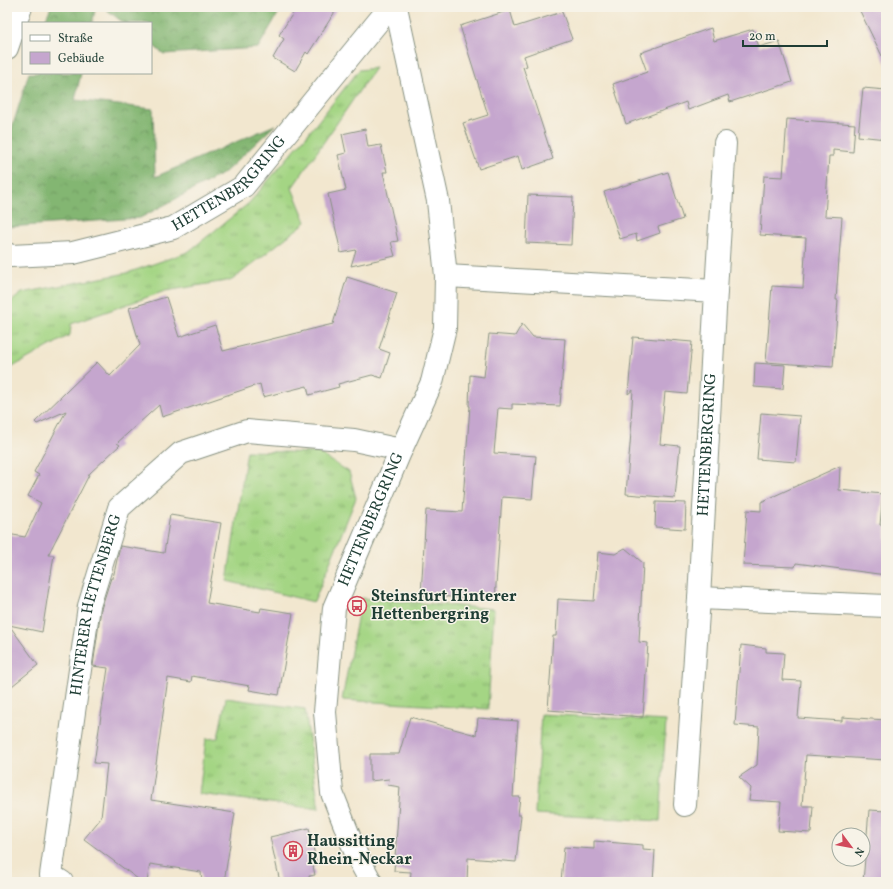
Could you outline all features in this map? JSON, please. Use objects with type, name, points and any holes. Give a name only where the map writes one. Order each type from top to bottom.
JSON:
[{"type":"street","points":[[7,48],[21,7]]},
{"type":"street","name":"HETTENBERGRING","points":[[7,254],[11,256],[73,253],[173,228],[244,186],[390,7]]},
{"type":"street","name":"HETTENBERGRING","points":[[371,882],[357,856],[332,793],[325,712],[334,608],[401,450],[432,382],[444,328],[446,276],[438,201],[396,7]]},
{"type":"street","name":"HETTENBERGRING","points":[[685,806],[726,143]]},
{"type":"street","points":[[446,276],[716,292]]},
{"type":"street","name":"HINTERER HETTENBERG","points":[[62,882],[51,875],[89,606],[120,508],[181,453],[247,432],[354,440],[401,450]]},
{"type":"street","points":[[699,598],[886,606]]},
{"type":"green space","points":[[51,7],[96,7],[92,22],[44,22]]},
{"type":"green space","points":[[103,7],[282,7],[258,48],[164,54],[152,45],[152,22],[123,22]]},
{"type":"green space","points":[[375,68],[292,188],[306,222],[232,280],[165,291],[71,324],[70,335],[7,370],[7,305],[22,293],[127,273],[188,252],[249,203],[308,134],[359,70]]},
{"type":"green space","points":[[29,74],[81,74],[75,100],[153,109],[155,177],[275,125],[224,173],[140,218],[7,227],[7,144]]},
{"type":"green space","points":[[247,451],[319,453],[349,472],[356,498],[314,602],[227,581]]},
{"type":"green space","points":[[361,598],[494,609],[488,709],[342,700]]},
{"type":"green space","points":[[226,698],[305,709],[319,809],[199,794],[206,739],[218,738]]},
{"type":"green space","points":[[541,714],[666,721],[660,821],[535,814]]},
{"type":"building","points":[[297,7],[338,7],[308,54],[306,52],[295,71],[273,58],[284,39],[279,35]]},
{"type":"building","points":[[858,7],[886,7],[886,64]]},
{"type":"building","points":[[510,10],[515,27],[562,12],[572,39],[524,56],[527,66],[523,67],[553,159],[522,170],[518,156],[479,169],[463,123],[488,115],[460,26]]},
{"type":"building","points":[[711,28],[714,41],[753,29],[759,47],[779,41],[792,82],[730,102],[728,95],[688,110],[686,102],[626,124],[613,84],[647,72],[640,53]]},
{"type":"building","points":[[863,88],[886,90],[886,139],[858,136]]},
{"type":"building","points":[[787,119],[855,124],[853,152],[833,150],[833,156],[829,156],[825,216],[842,217],[833,367],[766,362],[772,286],[803,288],[806,238],[760,235],[764,176],[783,177]]},
{"type":"building","points":[[365,129],[368,147],[381,145],[387,172],[383,172],[398,241],[391,242],[395,256],[351,266],[356,250],[341,253],[328,194],[346,190],[338,155],[346,153],[342,134]]},
{"type":"building","points":[[668,172],[683,219],[658,227],[660,233],[637,241],[636,234],[620,239],[604,192]]},
{"type":"building","points":[[528,195],[573,197],[571,245],[526,243]]},
{"type":"building","points":[[347,277],[397,293],[379,349],[390,353],[382,378],[372,375],[338,384],[339,387],[309,395],[307,386],[263,397],[260,384],[162,417],[159,405],[117,443],[120,445],[90,473],[48,555],[54,555],[42,632],[9,625],[38,665],[7,690],[7,534],[25,537],[41,503],[28,496],[39,475],[34,472],[66,411],[37,424],[35,422],[97,362],[110,376],[140,345],[129,308],[166,297],[179,337],[215,325],[223,351],[333,324]]},
{"type":"building","points":[[522,324],[533,337],[565,339],[560,406],[512,404],[512,409],[498,408],[494,453],[536,456],[532,499],[502,497],[495,600],[421,595],[426,510],[462,512],[470,406],[470,375],[484,377],[489,334],[515,336]]},
{"type":"building","points":[[633,337],[692,342],[687,394],[665,392],[660,444],[680,446],[675,498],[626,494],[632,420],[633,390],[628,394]]},
{"type":"building","points":[[755,363],[785,365],[783,389],[754,387]]},
{"type":"building","points":[[761,413],[800,416],[796,462],[757,459]]},
{"type":"building","points":[[840,466],[839,490],[883,494],[880,525],[886,525],[886,575],[796,563],[795,567],[743,565],[747,510],[761,511],[761,502]]},
{"type":"building","points":[[656,502],[686,503],[685,529],[655,527]]},
{"type":"building","points":[[170,515],[221,523],[207,603],[260,612],[261,608],[293,613],[279,695],[249,690],[250,686],[192,676],[191,682],[168,678],[151,800],[235,813],[224,882],[202,882],[201,872],[150,864],[147,882],[142,882],[84,839],[101,818],[107,764],[94,763],[108,668],[93,666],[101,609],[111,578],[113,578],[120,546],[164,553]]},
{"type":"building","points":[[625,548],[643,563],[639,642],[648,643],[643,717],[548,710],[553,636],[556,636],[558,599],[594,601],[598,552],[615,554]]},
{"type":"building","points":[[741,645],[766,648],[766,652],[784,653],[782,680],[801,681],[798,718],[842,721],[842,717],[886,720],[886,760],[806,755],[802,806],[813,806],[811,833],[778,831],[781,802],[749,800],[751,788],[739,777],[757,765],[759,727],[735,725]]},
{"type":"building","points":[[410,717],[476,735],[478,718],[518,721],[513,797],[520,797],[518,815],[521,815],[516,862],[468,858],[467,882],[410,882],[411,872],[394,871],[400,787],[388,785],[389,779],[370,781],[370,754],[399,754]]},
{"type":"building","points":[[869,810],[886,811],[886,882],[863,882],[864,867],[871,867],[871,827],[868,827]]},
{"type":"building","name":"Haussitting Rhein-Neckar","points":[[309,828],[317,865],[313,866],[315,875],[309,876],[310,882],[280,882],[270,837]]},
{"type":"building","points":[[594,841],[643,845],[643,849],[655,850],[653,882],[561,882],[564,847],[594,849]]},
{"type":"place","name":"Steinsfurt Hinterer Hettenbergring","points":[[357,606]]},
{"type":"place","name":"Haussitting Rhein-Neckar","points":[[293,851]]}]
